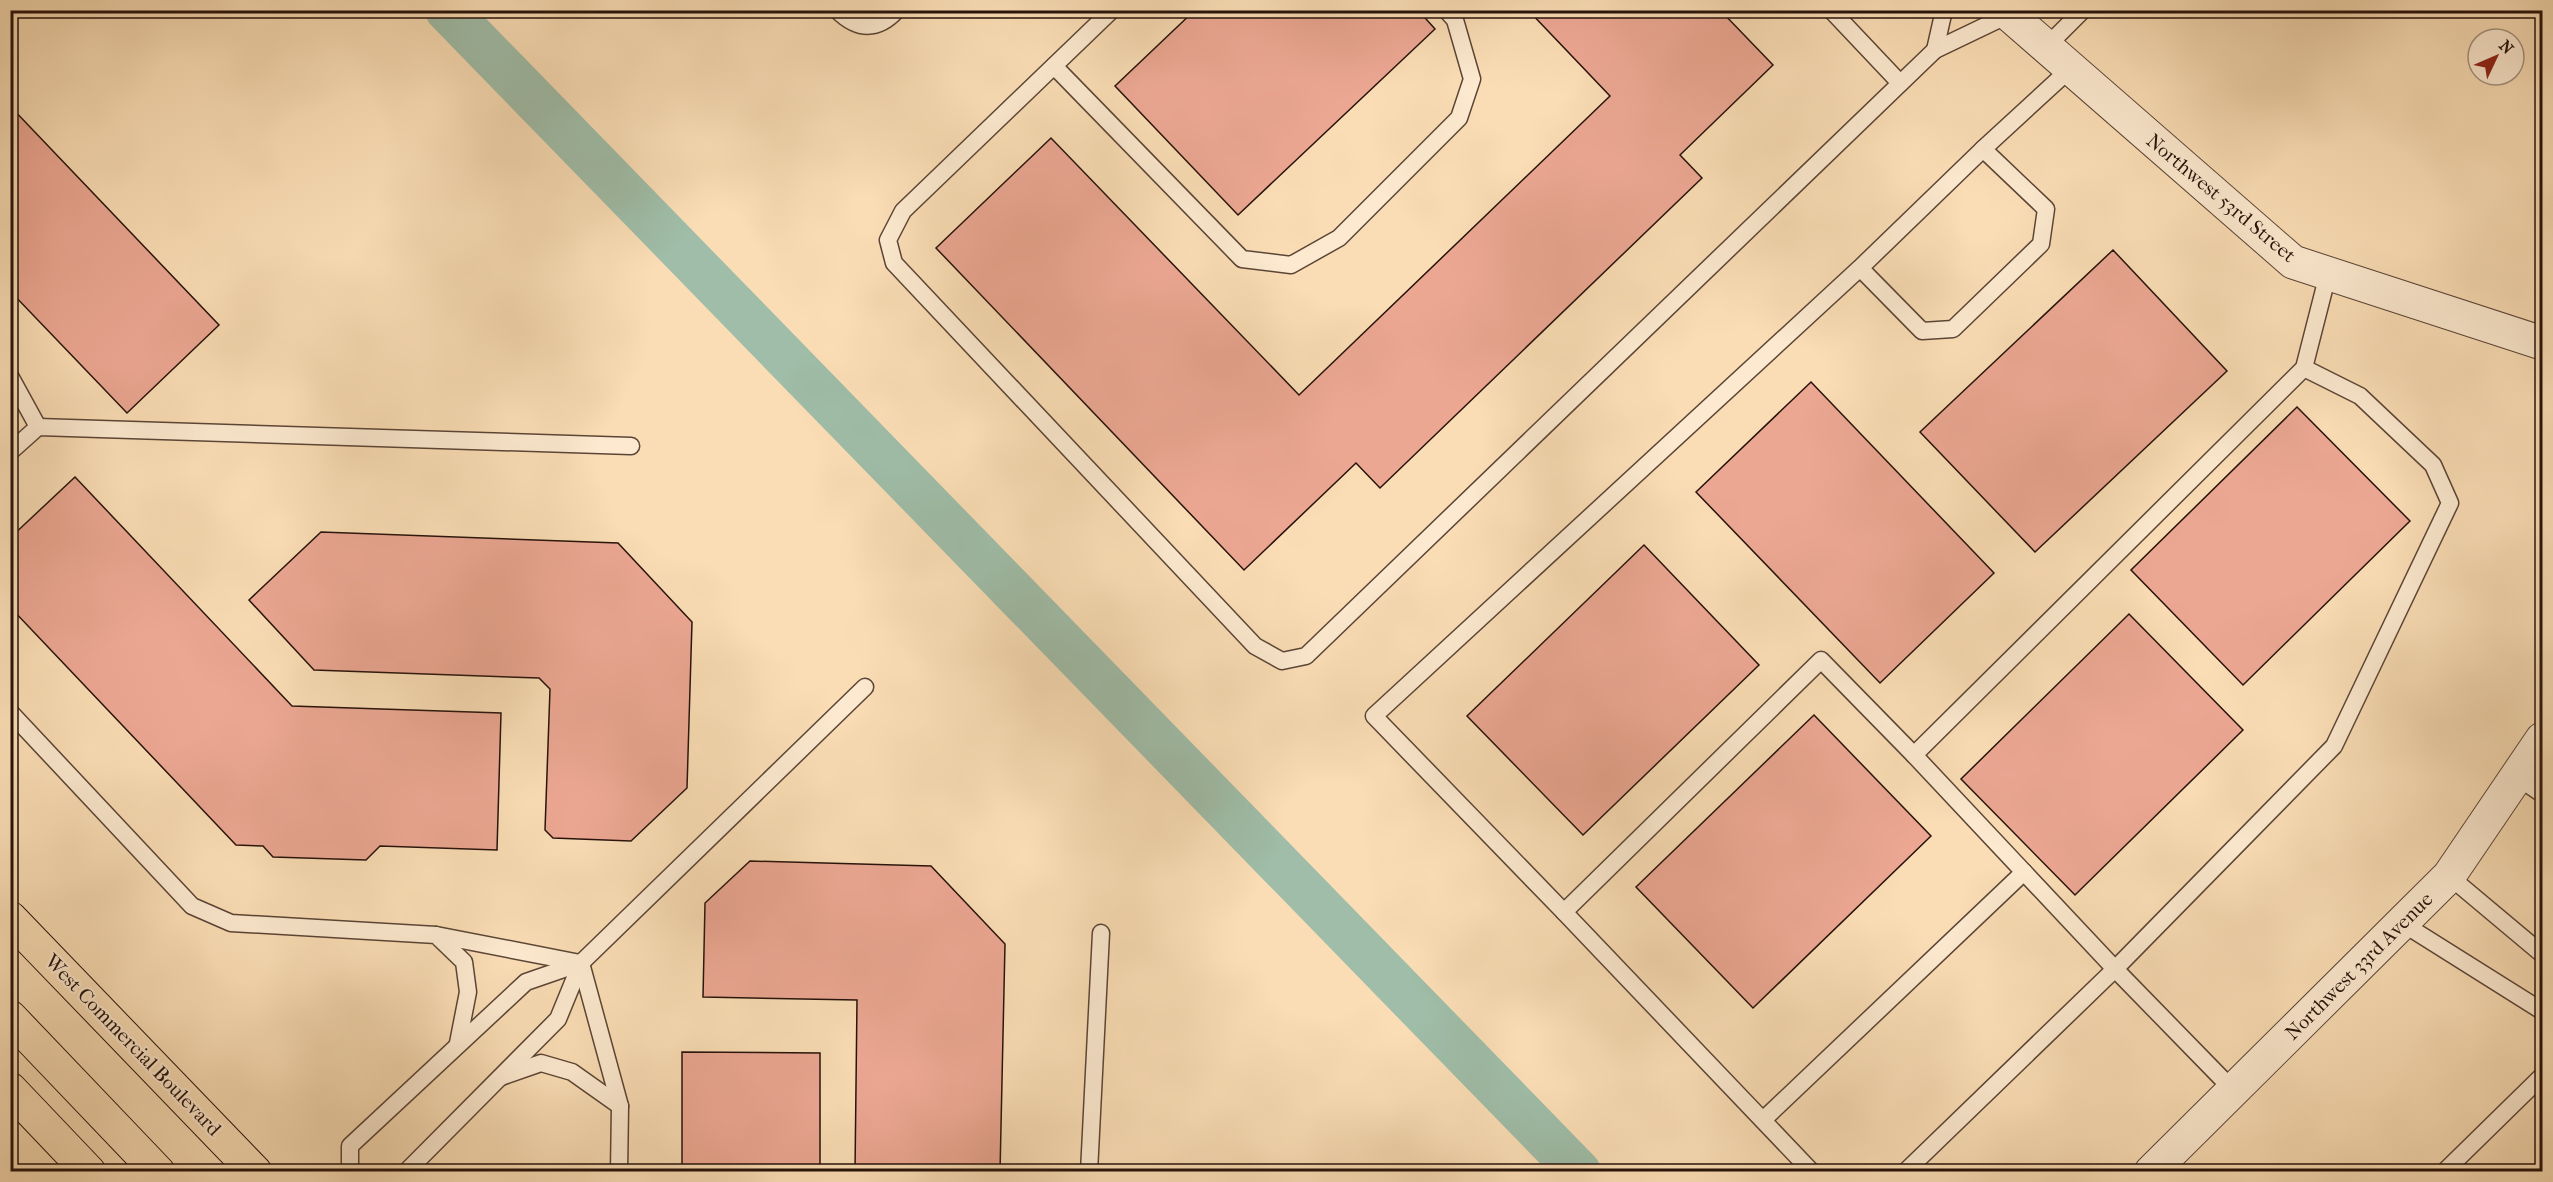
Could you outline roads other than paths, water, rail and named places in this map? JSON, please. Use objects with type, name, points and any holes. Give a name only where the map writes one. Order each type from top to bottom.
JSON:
[{"type":"highway","name":"West Commercial Boulevard","points":[[10,918],[255,1172]]},
{"type":"highway","points":[[10,1017],[158,1172]]},
{"type":"highway","points":[[10,1089],[89,1172]]},
{"type":"street","name":"Northwest 53rd Street","points":[[2006,13],[2293,262],[2542,344]]},
{"type":"street","name":"Northwest 33rd Avenue","points":[[2151,1172],[2449,876],[2530,785],[2542,739]]},
{"type":"lane","points":[[837,10],[844,18],[867,27],[886,23],[897,10]]},
{"type":"lane","points":[[1112,10],[903,211],[888,240],[894,263],[1255,646],[1282,661],[1306,656],[1935,50],[2006,13]]},
{"type":"lane","points":[[1054,66],[1242,259],[1291,265],[1339,238],[1459,118],[1472,79],[1455,20],[1446,10]]},
{"type":"lane","points":[[1831,10],[1900,83]]},
{"type":"lane","points":[[1935,50],[1944,10]]},
{"type":"lane","points":[[2045,48],[2082,10]]},
{"type":"lane","points":[[1812,1172],[1374,716],[1860,268],[2070,69]]},
{"type":"lane","points":[[1860,268],[1922,331],[1953,329],[2041,244],[2046,209],[1983,149]]},
{"type":"lane","points":[[1914,755],[2304,368],[2328,274]]},
{"type":"lane","points":[[1905,1172],[2115,969],[2334,746],[2450,503],[2433,465],[2360,396],[2304,368]]},
{"type":"lane","points":[[10,376],[38,427]]},
{"type":"lane","points":[[10,452],[38,427],[631,446]]},
{"type":"lane","points":[[1564,912],[1821,660],[2233,1090]]},
{"type":"lane","points":[[406,1172],[558,1019],[581,963],[865,687]]},
{"type":"lane","points":[[10,712],[192,906],[231,923],[436,935],[581,963]]},
{"type":"lane","points":[[1763,1120],[2024,872]]},
{"type":"lane","points":[[2449,876],[2542,954]]},
{"type":"lane","points":[[2402,923],[2542,1011]]},
{"type":"lane","points":[[1089,1172],[1101,933]]},
{"type":"lane","points":[[436,935],[464,962],[468,992],[458,1043]]},
{"type":"lane","points":[[350,1172],[350,1146],[458,1043],[526,982],[581,963]]},
{"type":"lane","points":[[581,963],[620,1106],[619,1172]]},
{"type":"lane","points":[[498,1078],[541,1063],[572,1072],[620,1106]]},
{"type":"lane","points":[[2444,1172],[2542,1076]]},
{"type":"waterway","points":[[447,10],[1579,1172]]}]
